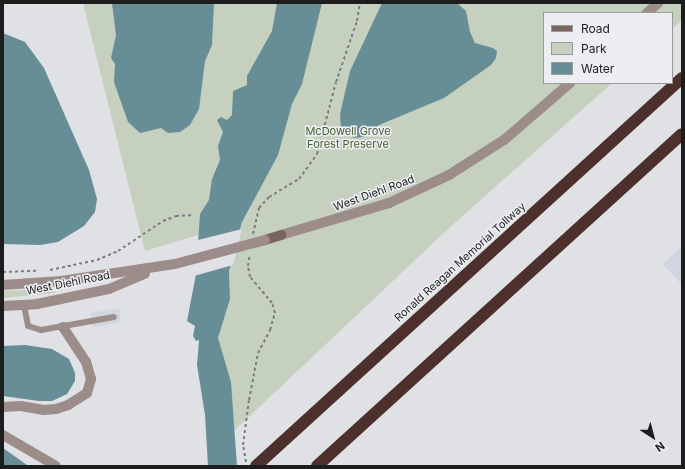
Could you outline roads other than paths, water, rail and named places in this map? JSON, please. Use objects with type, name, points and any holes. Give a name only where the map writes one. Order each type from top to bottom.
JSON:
[{"type":"highway","name":"Ronald Reagan Memorial Tollway","points":[[256,466],[682,78]]},
{"type":"highway","points":[[317,466],[682,134]]},
{"type":"main road","name":"West Diehl Road","points":[[265,240],[281,235]]},
{"type":"street","points":[[648,12],[658,3]]},
{"type":"street","name":"West Diehl Road","points":[[281,235],[376,208],[449,175],[504,140],[569,84]]},
{"type":"street","name":"West Diehl Road","points":[[3,285],[61,282],[158,268],[265,240]]},
{"type":"street","name":"West Diehl Road","points":[[3,306],[24,304],[109,289],[158,268]]},
{"type":"street","points":[[3,407],[21,406],[44,410],[56,409],[68,405],[87,393],[91,379],[86,362],[63,327]]},
{"type":"street","points":[[3,435],[56,466]]},
{"type":"lane","points":[[24,304],[26,320],[32,329],[63,327],[114,317]]},
{"type":"water","points":[[112,3],[214,3],[212,45],[205,61],[199,109],[190,125],[180,132],[168,133],[161,128],[140,133],[128,122],[114,82],[115,64],[111,58],[116,35]]},
{"type":"water","points":[[277,3],[322,3],[302,84],[292,104],[278,155],[242,222],[229,271],[230,299],[218,338],[231,382],[237,466],[208,466],[205,415],[197,365],[199,340],[196,341],[193,336],[195,326],[187,321],[196,274],[200,214],[209,200],[212,179],[220,160],[218,146],[223,132],[217,120],[221,117],[227,120],[232,115],[233,91],[247,85],[247,76],[272,31]]},
{"type":"water","points":[[382,3],[457,3],[466,11],[470,32],[475,43],[493,48],[497,51],[496,58],[491,65],[444,98],[379,125],[363,137],[354,138],[341,129],[340,114],[350,71]]},
{"type":"water","points":[[3,33],[25,42],[44,68],[89,170],[97,199],[95,212],[84,226],[58,242],[40,245],[3,244]]},
{"type":"water","points":[[25,345],[52,349],[69,359],[75,373],[75,381],[67,394],[52,401],[39,401],[3,396],[3,346]]},
{"type":"water","points":[[3,448],[27,465],[30,466],[3,466]]},
{"type":"park label","name":"McDowell Grove Forest Preserve","points":[[348,138]]}]
